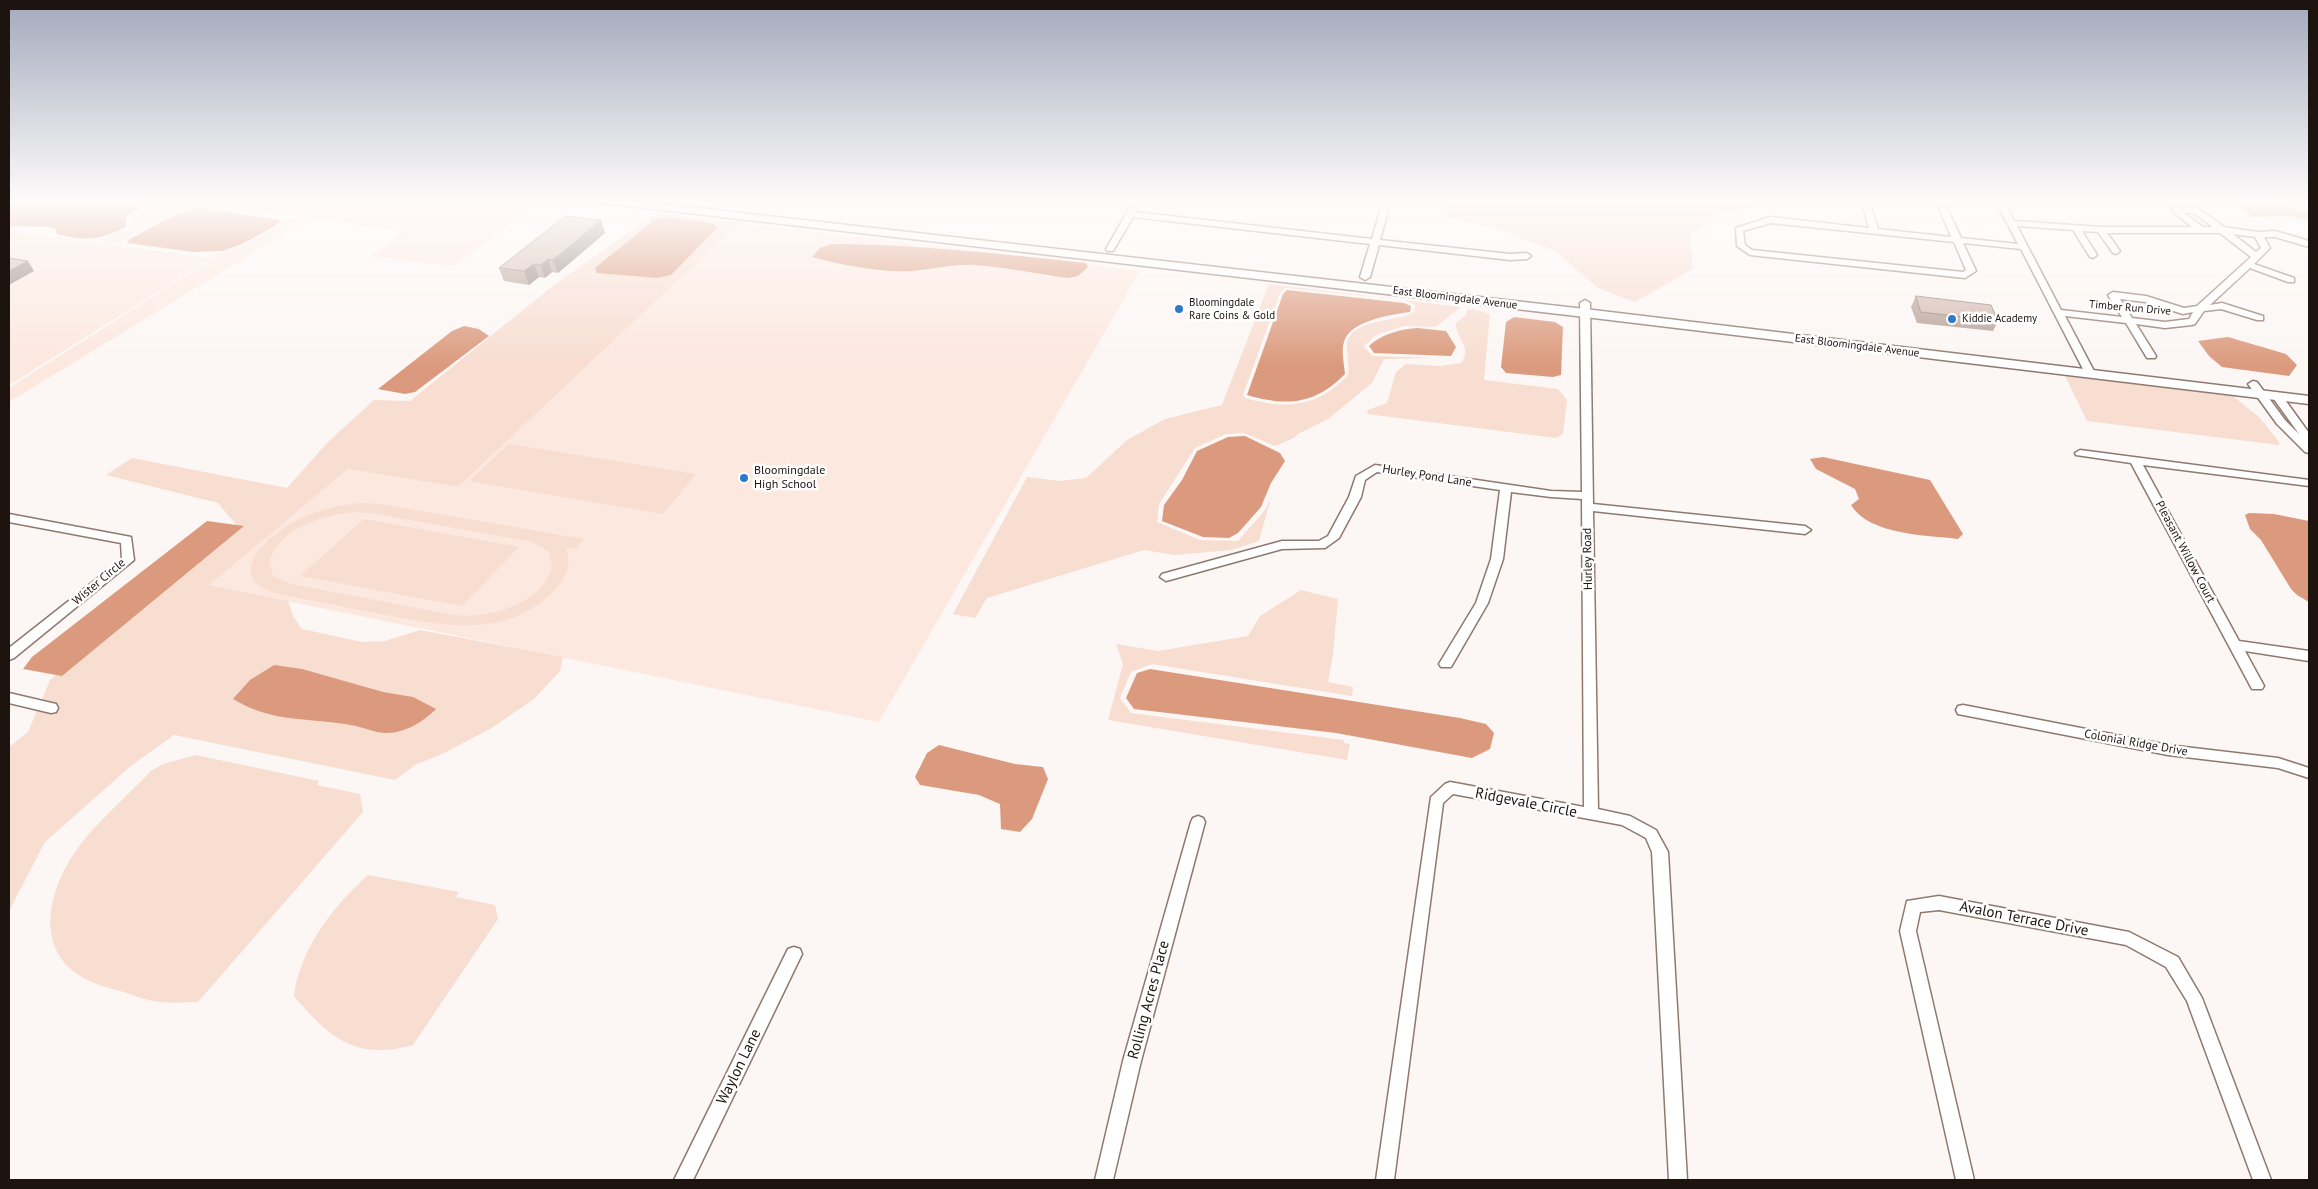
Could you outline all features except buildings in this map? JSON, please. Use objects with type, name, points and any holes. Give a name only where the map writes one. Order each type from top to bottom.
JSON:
[{"type":"main road","name":"East Bloomingdale Avenue","points":[[1125,255],[1264,275],[1585,308],[2257,389],[2309,391]]},
{"type":"main road","name":"East Bloomingdale Avenue","points":[[1137,255],[1276,267],[1365,277],[1585,308]]},
{"type":"main road","points":[[1264,275],[1276,267]]},
{"type":"main road","name":"East Bloomingdale Avenue","points":[[2257,389],[2276,395],[2309,400]]},
{"type":"street","points":[[1365,277],[1371,255]]},
{"type":"street","points":[[1505,255],[1527,256]]},
{"type":"street","points":[[1783,255],[1965,275],[1971,271],[1964,255]]},
{"type":"street","points":[[2029,255],[2087,368]]},
{"type":"street","name":"Timber Run Drive","points":[[2057,312],[2165,325],[2192,322],[2201,308],[2256,256]]},
{"type":"street","points":[[2247,264],[2292,280]]},
{"type":"street","points":[[2151,356],[2114,295],[2146,299],[2183,310],[2222,306],[2260,318]]},
{"type":"street","name":"Hurley Road","points":[[1585,308],[1591,815]]},
{"type":"street","points":[[2257,389],[2281,422],[2309,450]]},
{"type":"street","points":[[2276,395],[2309,440]]},
{"type":"street","points":[[2080,453],[2309,483]]},
{"type":"street","name":"Pleasant Willow Court","points":[[2135,460],[2257,686]]},
{"type":"street","name":"Hurley Pond Lane","points":[[1166,577],[1282,545],[1321,546],[1333,538],[1355,497],[1360,478],[1375,468],[1587,502],[1805,530]]},
{"type":"street","points":[[1446,664],[1482,603],[1488,586],[1497,559],[1506,488]]},
{"type":"street","name":"Wister Circle","points":[[9,518],[127,540],[128,560],[9,655]]},
{"type":"street","points":[[2235,645],[2309,656]]},
{"type":"street","points":[[9,698],[51,708]]},
{"type":"street","name":"Colonial Ridge Drive","points":[[1963,710],[2168,750],[2278,763],[2309,773]]},
{"type":"street","name":"Ridgevale Circle","points":[[1385,1180],[1436,801],[1450,788],[1625,820],[1651,834],[1660,852],[1678,1180]]},
{"type":"street","name":"Rolling Acres Place","points":[[1104,1180],[1132,1061],[1198,822]]},
{"type":"street","name":"Avalon Terrace Drive","points":[[1965,1180],[1908,931],[1913,906],[1939,903],[2129,939],[2172,962],[2194,998],[2262,1180]]},
{"type":"street","name":"Waylon Lane","points":[[683,1180],[794,954]]},
{"type":"shaded area","points":[[9,255],[193,255],[212,258],[9,385]]},
{"type":"shaded area","points":[[208,255],[249,255],[9,402],[9,388],[216,257]]},
{"type":"shaded area","points":[[371,255],[468,255],[454,266]]},
{"type":"shaded area","points":[[596,255],[704,255],[458,487],[348,469],[209,585],[288,601],[293,616],[302,629],[362,642],[385,641],[420,630],[563,657],[560,671],[534,699],[490,729],[442,754],[415,765],[395,780],[174,735],[132,765],[45,842],[9,911],[9,747],[28,732],[50,680],[238,527],[218,503],[106,475],[132,458],[287,488],[327,443],[374,400],[410,401],[554,285]]},
{"type":"shaded area","points":[[610,255],[690,255],[671,275],[657,278],[597,273],[595,268]]},
{"type":"shaded area","name":"Bloomingdale High School","points":[[704,255],[1010,255],[1140,271],[879,722],[208,585],[348,469],[458,487]]},
{"type":"shaded area","points":[[813,255],[1012,255],[1086,263],[1088,267],[1078,276],[1069,278],[974,265],[913,271],[875,270],[812,257]]},
{"type":"shaded area","points":[[1560,255],[1692,255],[1693,269],[1635,302],[1598,288]]},
{"type":"shaded area","points":[[1269,284],[1395,299],[1285,288],[1280,293],[1243,395],[1245,398],[1275,404],[1301,403],[1313,400],[1337,386],[1348,375],[1347,344],[1350,336],[1357,329],[1366,325],[1414,312],[1415,305],[1405,300],[1461,307],[1436,327],[1404,326],[1376,335],[1364,346],[1372,356],[1441,358],[1384,359],[1372,383],[1328,419],[1298,434],[1294,438],[1275,446],[1244,433],[1226,434],[1195,448],[1159,504],[1157,522],[1200,540],[1238,541],[1266,509],[1272,494],[1259,541],[1231,550],[1175,555],[1144,550],[987,598],[975,618],[953,614],[1027,477],[1060,481],[1086,478],[1127,440],[1165,419],[1222,405]]},
{"type":"shaded area","points":[[1287,290],[1404,303],[1411,306],[1410,312],[1372,320],[1354,328],[1344,342],[1345,374],[1323,392],[1312,397],[1288,402],[1247,395],[1283,294]]},
{"type":"shaded area","points":[[1474,309],[1490,314],[1484,380],[1558,389],[1567,400],[1563,434],[1556,438],[1367,414],[1368,410],[1387,403],[1396,372],[1406,364],[1441,366],[1461,363],[1465,352],[1456,329],[1456,323],[1466,315],[1467,310]]},
{"type":"shaded area","points":[[1514,317],[1555,322],[1563,327],[1561,375],[1553,377],[1506,373],[1501,367],[1506,322]]},
{"type":"shaded area","points":[[464,326],[479,329],[489,336],[415,392],[405,394],[378,389],[452,331]]},
{"type":"shaded area","points":[[1418,328],[1446,331],[1456,347],[1451,356],[1374,353],[1369,346],[1380,338],[1392,333]]},
{"type":"shaded area","points":[[2228,337],[2286,354],[2297,365],[2289,376],[2222,367],[2209,356],[2198,341]]},
{"type":"shaded area","points":[[2065,376],[2233,396],[2260,418],[2279,442],[2279,445],[2087,421]]},
{"type":"shaded area","points":[[1245,436],[1280,453],[1285,461],[1271,483],[1261,507],[1238,533],[1229,538],[1203,537],[1162,521],[1164,505],[1182,480],[1197,451],[1228,437]]},
{"type":"shaded area","points":[[509,444],[696,474],[663,514],[469,481]]},
{"type":"shaded area","points":[[1823,457],[1930,480],[1963,534],[1958,539],[1899,532],[1871,522],[1859,515],[1851,505],[1859,499],[1855,489],[1816,469],[1810,459]]},
{"type":"shaded area","points":[[353,504],[381,504],[584,539],[576,549],[565,547],[568,559],[567,571],[554,591],[534,607],[514,617],[493,623],[449,625],[380,614],[279,594],[261,587],[252,577],[251,567],[256,556],[264,544],[276,534],[301,518],[315,512]],"holes":[[[355,512],[371,513],[533,542],[549,552],[552,568],[546,581],[537,592],[525,600],[497,612],[468,616],[454,615],[291,584],[273,576],[269,561],[283,540],[293,532],[304,525],[330,516]]]},
{"type":"shaded area","points":[[2249,513],[2274,514],[2309,521],[2309,602],[2291,589],[2261,540],[2250,529],[2245,515]]},
{"type":"shaded area","points":[[364,519],[519,547],[462,606],[300,576]]},
{"type":"shaded area","points":[[207,521],[244,526],[62,676],[23,669],[32,657]]},
{"type":"shaded area","points":[[1301,590],[1338,599],[1333,654],[1328,682],[1353,687],[1352,696],[1152,664],[1131,672],[1120,698],[1131,713],[1344,740],[1344,743],[1350,744],[1347,760],[1108,720],[1123,664],[1116,644],[1158,651],[1248,636],[1260,616]]},
{"type":"shaded area","points":[[274,665],[302,669],[383,692],[413,697],[436,709],[407,729],[386,733],[339,723],[278,716],[248,707],[233,699],[250,680]]},
{"type":"shaded area","points":[[1150,669],[1460,718],[1486,724],[1494,733],[1490,749],[1472,758],[1336,733],[1134,709],[1126,698],[1137,673]]},
{"type":"shaded area","points":[[939,745],[1015,764],[1043,767],[1048,779],[1032,819],[1020,832],[1001,829],[1000,804],[979,795],[920,785],[915,777],[927,753]]},
{"type":"shaded area","points":[[196,755],[319,781],[317,785],[360,794],[363,812],[198,1002],[158,1002],[87,980],[77,974],[63,961],[55,946],[51,929],[51,911],[61,876],[80,845],[151,771],[163,764]]},
{"type":"shaded area","points":[[368,875],[459,892],[456,897],[495,905],[498,919],[413,1045],[376,1050],[360,1048],[332,1034],[319,1024],[294,996],[303,962],[320,930],[343,900]]},
{"type":"place","name":"Bloomingdale Rare Coins & Gold","points":[[1179,309]]},
{"type":"place","name":"Kiddie Academy","points":[[1952,319]]},
{"type":"place","name":"Bloomingdale High School","points":[[744,478]]}]
